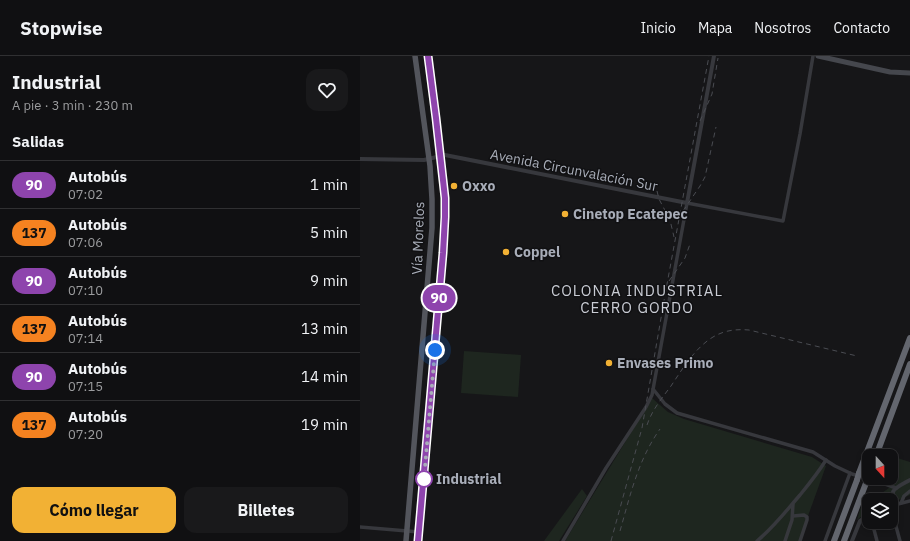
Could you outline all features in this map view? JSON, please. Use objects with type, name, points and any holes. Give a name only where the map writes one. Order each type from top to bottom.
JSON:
[{"type":"highway","points":[[834,541],[910,338]]},
{"type":"highway","points":[[879,449],[910,364]]},
{"type":"highway","points":[[844,541],[865,485]]},
{"type":"main road","name":"Vía Morelos","points":[[406,541],[432,228],[432,197],[429,160],[415,56]]},
{"type":"main road","name":"Vía Morelos","points":[[418,541],[444,238],[445,198],[428,56]]},
{"type":"main road","points":[[818,56],[890,72],[910,73]]},
{"type":"street","points":[[563,541],[596,483],[650,400],[714,56]]},
{"type":"street","name":"Avenida Circunvalación Sur","points":[[360,159],[419,161],[429,160],[445,155],[783,221],[813,56]]},
{"type":"street","points":[[653,389],[663,402],[678,413],[813,452],[835,466],[850,473],[896,488]]},
{"type":"street","points":[[757,541],[769,531],[793,503],[826,460]]},
{"type":"street","points":[[825,541],[850,473]]},
{"type":"street","points":[[893,493],[896,488],[910,480]]},
{"type":"street","points":[[901,504],[904,496],[910,491]]},
{"type":"street","points":[[901,504],[910,501]]},
{"type":"street","points":[[786,541],[793,516],[793,503]]},
{"type":"street","points":[[793,516],[804,515],[807,520],[800,541]]},
{"type":"street","points":[[852,541],[860,521],[862,520]]},
{"type":"street","points":[[360,527],[419,532]]},
{"type":"street","points":[[874,529],[877,541]]},
{"type":"street","points":[[897,529],[900,541]]},
{"type":"street","points":[[854,536],[855,541]]},
{"type":"shaded area","points":[[464,351],[521,355],[518,397],[461,393]]},
{"type":"shaded area","points":[[652,398],[668,412],[684,419],[812,457],[826,466],[799,541],[565,541]]},
{"type":"shaded area","points":[[898,458],[910,462],[910,495],[898,500],[898,493],[882,493],[893,485],[898,485]]},
{"type":"shaded area","points":[[582,489],[587,496],[559,541],[544,541]]},
{"type":"shaded area","points":[[861,507],[862,516],[857,520]]},
{"type":"railway","points":[[611,541],[642,428],[709,56]]},
{"type":"railway","points":[[700,121],[712,94],[718,58]]},
{"type":"railway","points":[[683,211],[705,177],[716,127]]},
{"type":"railway","points":[[657,191],[659,199],[670,220],[674,237]]},
{"type":"railway","points":[[669,281],[685,258],[690,244]]},
{"type":"railway","points":[[647,425],[658,404],[690,359],[713,337],[726,331],[749,330],[857,356]]},
{"type":"railway","points":[[620,531],[640,466],[652,441],[660,429]]},
{"type":"bus line","name":"90","points":[[418,541],[445,217],[441,165],[428,56]]},
{"type":"place","name":"Oxxo","points":[[454,186]]},
{"type":"place","name":"Cinetop Ecatepec","points":[[565,214]]},
{"type":"place","name":"Coppel","points":[[506,252]]},
{"type":"place","name":"Envases Primo","points":[[609,363]]},
{"type":"place","name":"Industrial","points":[[424,479]]},
{"type":"district","name":"COLONIA INDUSTRIAL CERRO GORDO","points":[[637,300]]},
{"type":"route","points":[[424,479],[435,350]]}]
